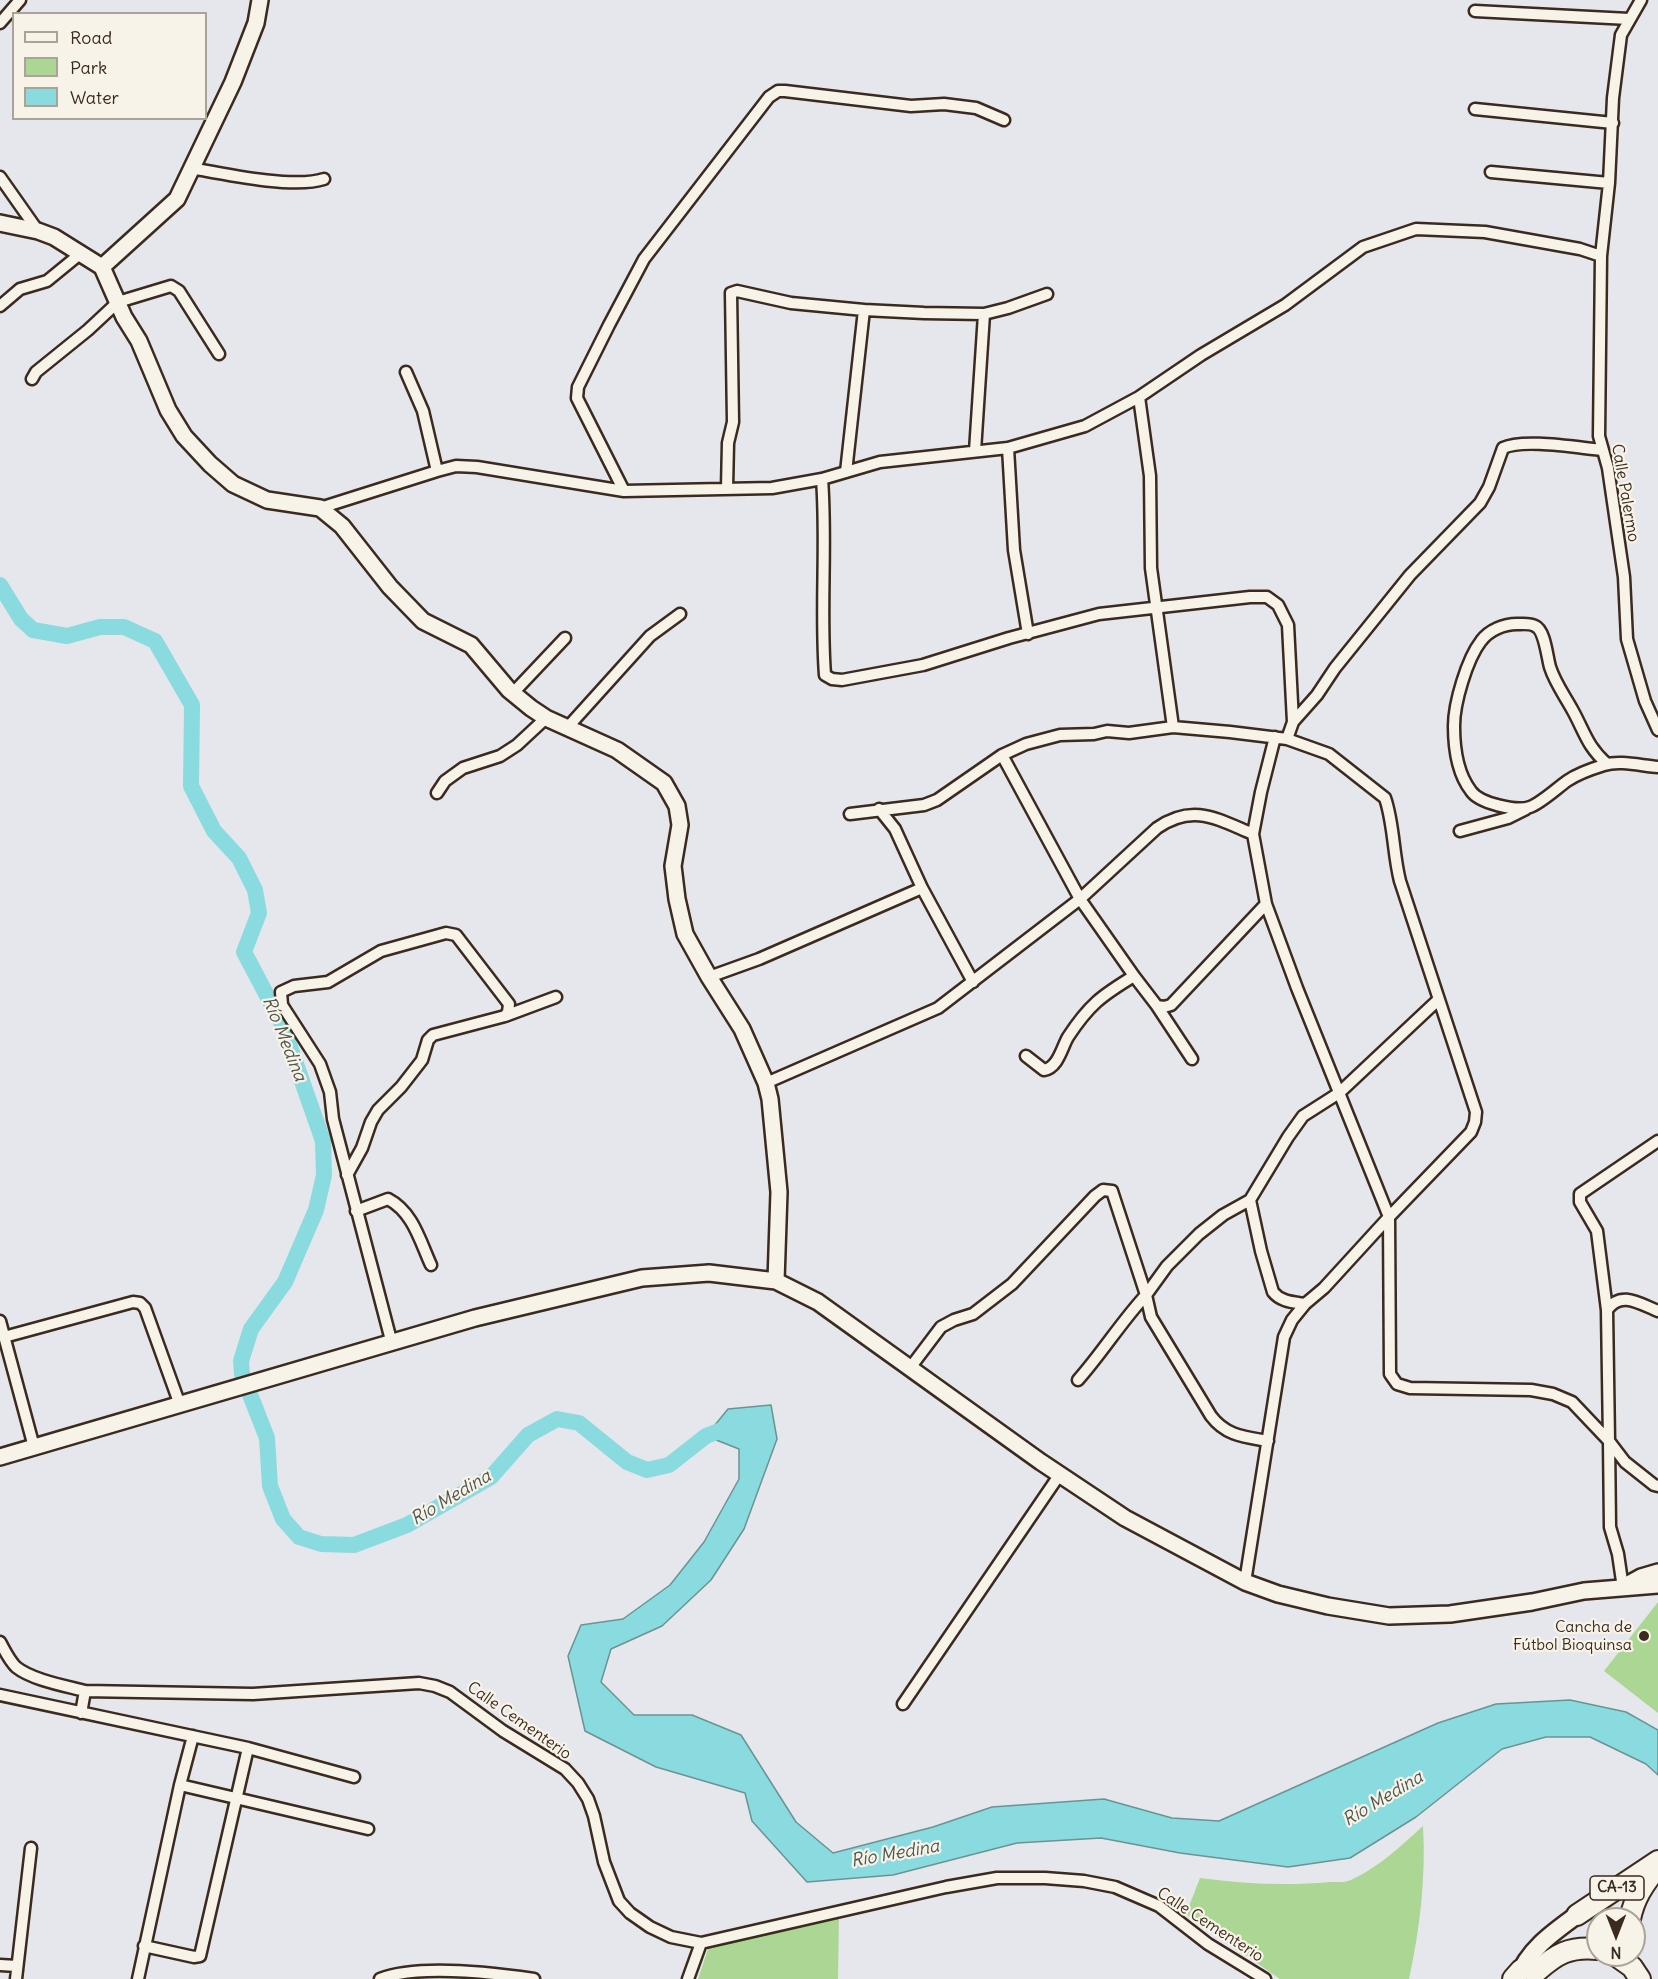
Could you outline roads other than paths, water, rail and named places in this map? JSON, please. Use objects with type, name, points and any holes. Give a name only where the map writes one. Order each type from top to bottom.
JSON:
[{"type":"highway","name":"CA-13","points":[[1577,1916],[1658,1861]]},
{"type":"highway","name":"CA-13","points":[[1633,1907],[1645,1883],[1658,1867]]},
{"type":"highway","points":[[1524,1976],[1567,1950],[1586,1948]]},
{"type":"main road","points":[[102,267],[177,199],[233,82],[256,23],[260,0]]},
{"type":"main road","points":[[0,223],[54,237],[102,267],[168,410],[184,436],[210,464],[233,484],[267,500],[320,508],[342,526],[390,587],[423,621],[471,645],[513,693],[546,718],[617,750],[664,783],[677,806],[680,825],[673,866],[685,934],[742,1029],[766,1083],[770,1099],[778,1192],[776,1281]]},
{"type":"main road","points":[[0,1457],[476,1318],[642,1278],[709,1273],[776,1281],[818,1302],[1125,1518],[1245,1582],[1305,1602],[1389,1616],[1450,1614],[1532,1602],[1584,1591],[1658,1585]]},
{"type":"main road","points":[[1623,1588],[1641,1577],[1658,1572]]},
{"type":"main road","points":[[1524,1976],[1547,1954],[1577,1916]]},
{"type":"street","points":[[1,20],[21,0]]},
{"type":"street","name":"Calle Palermo","points":[[1641,0],[1621,35],[1618,50],[1609,183],[1601,256],[1599,435],[1608,468],[1623,576],[1627,639],[1645,701],[1658,730]]},
{"type":"street","points":[[1475,11],[1629,19]]},
{"type":"street","points":[[624,491],[578,398],[578,387],[644,260],[769,97],[785,91],[911,106],[944,104],[976,108],[1004,120]]},
{"type":"street","points":[[1475,109],[1613,123]]},
{"type":"street","points":[[191,168],[262,179],[307,183],[324,179]]},
{"type":"street","points":[[1491,172],[1609,183]]},
{"type":"street","points":[[0,177],[38,231]]},
{"type":"street","points":[[320,508],[456,466],[477,467],[624,491],[772,488],[822,479],[880,462],[1008,447],[1085,426],[1139,397],[1201,355],[1285,305],[1363,247],[1416,229],[1485,232],[1580,249],[1601,256]]},
{"type":"street","points":[[0,306],[20,289],[47,281],[80,254]]},
{"type":"street","points":[[32,379],[36,372],[88,330],[118,302],[171,286],[179,291],[219,354]]},
{"type":"street","points":[[727,488],[728,443],[733,422],[731,293],[737,291],[792,303],[864,310],[984,314],[1047,294]]},
{"type":"street","points":[[846,472],[864,310]]},
{"type":"street","points":[[975,451],[984,314]]},
{"type":"street","points":[[406,372],[423,411],[438,471]]},
{"type":"street","points":[[1139,397],[1150,476],[1151,568],[1173,727]]},
{"type":"street","points":[[1293,722],[1410,575],[1480,503],[1489,487],[1503,448],[1511,444],[1531,444],[1603,450]]},
{"type":"street","points":[[1008,447],[1014,550],[1028,634]]},
{"type":"street","points":[[822,479],[825,521],[822,634],[825,675],[832,679],[842,680],[923,665],[1099,614],[1267,597],[1278,604],[1288,626],[1293,722],[1287,739]]},
{"type":"street","points":[[567,728],[650,636],[680,614]]},
{"type":"street","points":[[1529,808],[1488,803],[1477,797],[1471,792],[1461,774],[1455,750],[1454,724],[1461,686],[1467,668],[1481,641],[1488,633],[1512,624],[1538,627],[1543,636],[1549,663],[1558,686],[1594,753],[1607,764]]},
{"type":"street","points":[[513,693],[565,638]]},
{"type":"street","points":[[437,793],[445,781],[462,768],[500,756],[517,745],[546,718]]},
{"type":"street","points":[[850,814],[924,805],[937,800],[1002,755],[1026,744],[1060,735],[1094,734],[1107,731],[1129,733],[1173,727],[1287,739],[1329,754],[1385,798],[1389,808],[1395,864],[1476,1112],[1475,1122],[1471,1132],[1292,1320],[1284,1337],[1245,1582]]},
{"type":"street","points":[[1275,737],[1253,834],[1266,904],[1297,988],[1389,1217],[1390,1374],[1397,1384],[1410,1388],[1531,1390],[1553,1394],[1572,1402],[1609,1441],[1625,1462],[1658,1486]]},
{"type":"street","points":[[1002,755],[1080,899],[1192,1059]]},
{"type":"street","points":[[1460,831],[1508,818],[1529,808],[1569,779],[1607,764],[1658,768]]},
{"type":"street","points":[[879,809],[895,829],[922,888],[973,982]]},
{"type":"street","points":[[766,1083],[938,1008],[1080,899],[1157,828],[1172,818],[1185,815],[1209,816],[1253,834]]},
{"type":"street","points":[[709,977],[922,888]]},
{"type":"street","points":[[1156,1006],[1171,1005],[1266,904]]},
{"type":"street","points":[[392,1344],[333,1119],[330,1092],[320,1064],[282,1005],[281,992],[294,986],[328,982],[381,951],[446,933],[456,935],[509,1004],[505,1017]]},
{"type":"street","points":[[1026,1056],[1044,1070],[1049,1070],[1086,1011],[1106,993],[1134,976]]},
{"type":"street","points":[[347,1175],[362,1148],[378,1110],[401,1087],[422,1060],[428,1041],[433,1035],[505,1017],[556,997]]},
{"type":"street","points":[[1078,1380],[1167,1266],[1199,1234],[1223,1215],[1251,1200],[1303,1116],[1339,1093],[1438,1000]]},
{"type":"street","points":[[1623,1588],[1618,1554],[1610,1527],[1607,1310],[1597,1231],[1580,1202],[1580,1194],[1658,1141]]},
{"type":"street","points":[[910,1368],[941,1327],[973,1314],[1012,1284],[1095,1196],[1103,1190],[1112,1191],[1151,1317],[1211,1416],[1218,1426],[1228,1432],[1268,1441]]},
{"type":"street","points":[[356,1211],[388,1199],[398,1205],[413,1224],[431,1265]]},
{"type":"street","points":[[1251,1200],[1261,1251],[1273,1292],[1277,1298],[1305,1304]]},
{"type":"street","points":[[1607,1310],[1619,1299],[1629,1300],[1658,1311]]},
{"type":"street","points":[[4,1337],[133,1302],[140,1303],[145,1308],[180,1405]]},
{"type":"street","points":[[0,1321],[34,1447]]},
{"type":"street","points":[[903,1704],[1060,1474]]},
{"type":"street","name":"Calle Cementerio","points":[[0,1642],[11,1661],[21,1670],[59,1685],[85,1691],[254,1694],[419,1683],[450,1692],[503,1731],[565,1770],[578,1783],[588,1799],[594,1816],[604,1862],[619,1901],[650,1927],[671,1937],[701,1943],[946,1887],[997,1878],[1045,1878],[1084,1881],[1115,1887],[1159,1906],[1208,1944],[1265,1979]]},
{"type":"street","points":[[81,1713],[85,1691]]},
{"type":"street","points":[[0,1695],[248,1748],[354,1777]]},
{"type":"street","points":[[138,1979],[192,1736]]},
{"type":"street","points":[[144,1946],[194,1957],[200,1956],[248,1748]]},
{"type":"street","points":[[180,1785],[368,1829]]},
{"type":"street","points":[[16,1979],[31,1848]]},
{"type":"street","points":[[688,1979],[701,1943]]},
{"type":"street","points":[[0,1965],[17,1966]]},
{"type":"street","points":[[380,1979],[391,1975],[427,1972],[493,1973],[534,1979]]},
{"type":"water","points":[[771,1405],[777,1439],[744,1529],[711,1580],[662,1626],[611,1649],[601,1682],[634,1715],[692,1715],[741,1735],[796,1822],[833,1853],[933,1827],[992,1807],[1104,1799],[1172,1818],[1219,1821],[1438,1723],[1496,1704],[1570,1700],[1626,1712],[1658,1730],[1658,1775],[1646,1764],[1590,1737],[1546,1737],[1502,1749],[1416,1817],[1350,1858],[1288,1867],[1180,1853],[1101,1838],[1017,1843],[893,1875],[807,1882],[752,1821],[745,1793],[656,1767],[585,1731],[568,1656],[581,1625],[623,1619],[670,1585],[704,1542],[739,1479],[739,1449],[706,1436],[728,1409]]},
{"type":"waterway","name":"Río Medina","points":[[0,585],[21,619],[33,630],[67,636],[100,627],[124,627],[155,641],[192,705],[191,786],[214,831],[239,858],[255,890],[259,913],[244,952],[282,1024],[323,1141],[324,1175],[316,1210],[285,1282],[251,1329],[241,1361],[242,1374],[267,1438],[270,1486],[283,1519],[299,1537],[321,1544],[354,1545],[407,1525],[491,1477],[528,1435],[557,1419],[579,1423],[627,1462],[647,1470],[669,1465],[706,1436],[727,1428]]},
{"type":"place","name":"Cancha de Fútbol Bioquinsa","points":[[1644,1636]]}]
